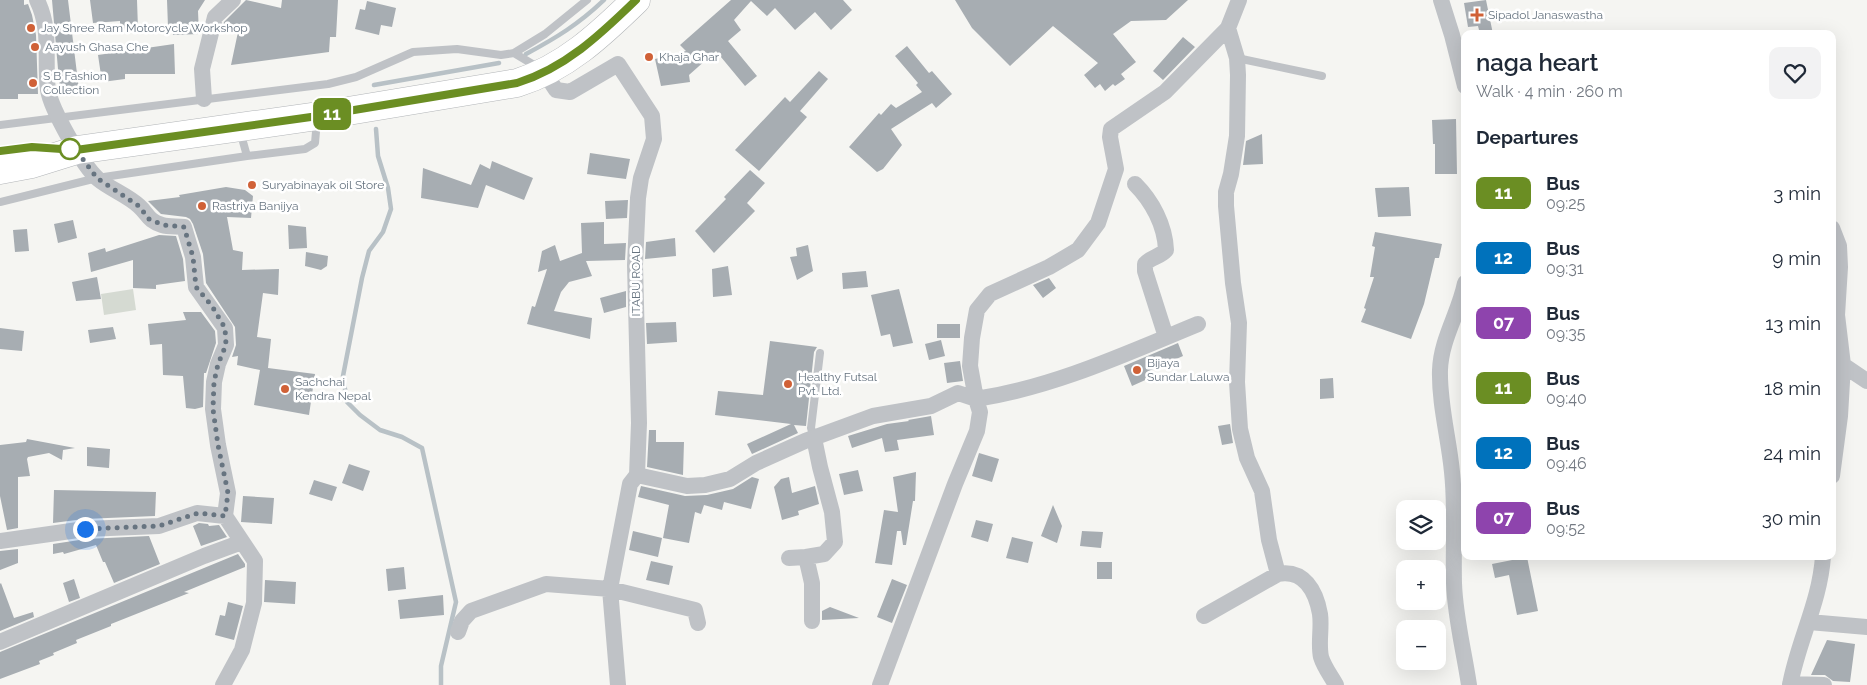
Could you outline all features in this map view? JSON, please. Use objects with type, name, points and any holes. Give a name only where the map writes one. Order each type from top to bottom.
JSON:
[{"type":"highway","points":[[0,170],[32,164],[76,150],[318,116],[517,83],[545,73],[561,64],[596,38],[636,0]]},
{"type":"highway","points":[[0,151],[32,147],[76,150]]},
{"type":"street","points":[[37,0],[48,39],[48,90],[59,118],[76,150],[97,178],[139,206],[149,219],[163,225],[184,227],[193,257],[196,287],[212,306],[225,328],[226,345],[218,364],[214,382],[213,409],[228,493],[225,516],[255,561],[254,603],[242,650],[223,685]]},
{"type":"street","points":[[204,99],[202,69],[215,17],[233,0]]},
{"type":"street","points":[[880,685],[911,599],[977,431],[980,412],[970,366],[977,310],[990,294],[1049,267],[1078,250],[1098,223],[1116,169],[1110,137],[1111,129],[1165,92],[1228,28],[1239,0]]},
{"type":"street","points":[[1441,0],[1459,37],[1461,53]]},
{"type":"street","points":[[1228,28],[1237,58],[1237,136],[1226,192],[1226,206],[1239,324],[1237,382],[1240,429],[1247,458],[1262,491],[1267,532],[1278,574]]},
{"type":"street","name":"ITABU ROAD","points":[[545,73],[556,90],[570,92],[618,64],[652,116],[654,139],[641,178],[638,198],[635,265],[639,423],[637,475]]},
{"type":"street","points":[[1135,184],[1148,197],[1166,243],[1166,250],[1161,255],[1150,259],[1145,264],[1144,271],[1166,337]]},
{"type":"street","points":[[1836,238],[1839,246],[1840,267],[1837,315],[1843,365],[1841,407],[1836,445]]},
{"type":"street","points":[[1460,315],[1443,347],[1440,371],[1452,472],[1460,514],[1454,585],[1469,685]]},
{"type":"street","points":[[618,685],[610,589],[630,484],[637,475],[687,486],[705,485],[730,479],[756,463],[814,438],[873,416],[931,406],[958,394],[976,399],[1028,389],[1099,365],[1198,324]]},
{"type":"street","points":[[1843,365],[1867,381]]},
{"type":"street","points":[[789,558],[824,554],[835,542],[832,512],[814,438]]},
{"type":"street","points":[[0,540],[85,529],[159,526],[198,513],[225,516]]},
{"type":"street","points":[[0,642],[204,556],[242,542]]},
{"type":"street","points":[[806,557],[812,583],[812,621]]},
{"type":"street","points":[[1824,560],[1822,574],[1809,622],[1793,668],[1790,684],[1824,685]]},
{"type":"street","points":[[1204,616],[1278,574],[1296,574],[1309,585],[1320,615],[1321,657],[1331,683]]},
{"type":"street","points":[[458,632],[462,621],[471,611],[546,584],[610,589],[695,610],[698,623]]},
{"type":"street","points":[[1809,622],[1867,627]]},
{"type":"lane","points":[[0,125],[328,84],[356,77],[413,52],[457,49],[501,55],[514,53],[545,34],[587,0]]},
{"type":"lane","points":[[514,53],[545,73]]},
{"type":"lane","points":[[1237,58],[1322,76]]},
{"type":"lane","points":[[0,202],[97,178],[305,149],[315,143],[318,116]]},
{"type":"lane","points":[[239,127],[247,156]]},
{"type":"lane","points":[[814,438],[811,428],[820,354]]},
{"type":"shaded area","points":[[133,289],[136,310],[104,315],[101,294]]},
{"type":"building","points":[[0,0],[24,0],[24,5],[28,4],[36,35],[38,94],[18,94],[18,99],[0,99]]},
{"type":"building","points":[[52,0],[68,0],[79,90],[60,92]]},
{"type":"building","points":[[90,0],[137,0],[138,29],[120,30],[120,21],[93,23]]},
{"type":"building","points":[[167,0],[205,0],[198,11],[199,34],[173,35],[172,27],[168,27]]},
{"type":"building","points":[[246,0],[281,8],[282,0],[338,0],[336,37],[330,37],[329,52],[231,65],[238,32],[222,30],[224,22]]},
{"type":"building","points":[[731,0],[843,0],[852,10],[831,30],[815,12],[795,30],[775,8],[767,16],[751,1],[734,20],[741,30],[728,41],[757,76],[745,86],[716,51],[689,75],[690,82],[661,86],[655,59],[686,51],[680,45]]},
{"type":"building","points":[[955,0],[1188,0],[1166,20],[1131,21],[1113,34],[1136,62],[1121,74],[1125,79],[1115,86],[1113,84],[1105,91],[1100,84],[1095,88],[1084,75],[1098,63],[1053,26],[1010,66],[972,28]]},
{"type":"building","name":"Sipadol Janaswastha","points":[[1486,0],[1492,30],[1479,30],[1478,26],[1468,27],[1464,3]]},
{"type":"building","points":[[367,1],[396,8],[392,27],[381,25],[379,35],[355,29],[360,9],[365,10]]},
{"type":"building","points":[[1183,37],[1195,47],[1163,80],[1153,71]]},
{"type":"building","points":[[174,44],[175,74],[125,74],[125,79],[102,82],[98,55]]},
{"type":"building","points":[[907,46],[929,73],[932,71],[952,94],[936,108],[932,103],[891,129],[902,145],[883,169],[877,172],[849,147],[879,113],[881,115],[891,104],[896,108],[922,92],[916,85],[918,83],[895,56]]},
{"type":"building","points":[[819,71],[828,79],[800,111],[807,117],[759,171],[735,150],[785,97],[790,102]]},
{"type":"building","points":[[1456,119],[1457,174],[1435,174],[1435,144],[1433,144],[1432,120]]},
{"type":"building","points":[[1262,134],[1263,164],[1243,165],[1246,141]]},
{"type":"building","points":[[590,153],[630,159],[626,179],[587,174]]},
{"type":"building","points":[[492,161],[533,178],[524,200],[486,185],[478,208],[421,198],[423,168],[471,185],[480,164],[490,169]]},
{"type":"building","points":[[750,170],[765,183],[747,203],[755,211],[714,253],[695,231],[726,199],[724,197]]},
{"type":"building","points":[[226,187],[245,190],[253,196],[251,218],[227,217],[233,250],[243,252],[242,270],[279,269],[278,295],[263,293],[257,337],[271,339],[268,368],[315,374],[309,415],[254,405],[260,370],[237,365],[238,356],[232,357],[236,345],[235,327],[206,283],[203,254],[193,224],[186,217],[161,214],[148,201],[180,197],[179,195]]},
{"type":"building","points":[[1409,187],[1411,216],[1378,217],[1375,188]]},
{"type":"building","points":[[628,200],[627,218],[606,219],[605,201]]},
{"type":"building","points":[[73,220],[77,238],[58,243],[54,224]]},
{"type":"building","points":[[604,222],[604,244],[626,243],[625,260],[586,261],[592,276],[569,282],[561,292],[554,311],[592,318],[590,339],[527,324],[532,306],[535,307],[547,269],[538,272],[542,251],[555,245],[560,261],[582,253],[581,223]]},
{"type":"building","points":[[288,225],[306,227],[307,248],[289,249]]},
{"type":"building","points":[[27,229],[29,251],[15,252],[13,230]]},
{"type":"building","points":[[1375,232],[1442,244],[1439,258],[1435,258],[1424,304],[1411,339],[1361,322],[1374,277],[1370,277],[1375,247],[1372,246]]},
{"type":"building","points":[[159,235],[176,236],[183,259],[185,281],[156,285],[156,289],[133,288],[133,260],[91,272],[88,253],[105,248],[106,252]]},
{"type":"building","points":[[675,238],[676,256],[645,259],[646,242]]},
{"type":"building","points":[[808,245],[813,271],[797,280],[790,257],[797,256],[796,248]]},
{"type":"building","points":[[306,252],[328,256],[327,266],[321,270],[305,266]]},
{"type":"building","points":[[728,266],[732,295],[713,297],[712,269]]},
{"type":"building","points":[[866,271],[868,287],[843,289],[842,273]]},
{"type":"building","points":[[97,277],[101,299],[76,301],[72,282]]},
{"type":"building","points":[[1049,278],[1056,288],[1043,298],[1033,285]]},
{"type":"building","points":[[899,289],[913,343],[893,347],[890,334],[881,336],[871,295]]},
{"type":"building","points":[[626,291],[626,307],[604,313],[600,298]]},
{"type":"building","points":[[183,312],[201,312],[215,331],[216,343],[206,373],[204,373],[203,407],[195,409],[186,408],[183,376],[163,375],[162,344],[150,345],[148,324],[186,320]]},
{"type":"building","points":[[676,322],[677,342],[647,344],[646,323]]},
{"type":"building","points":[[937,324],[960,324],[960,338],[937,338]]},
{"type":"building","points":[[113,327],[116,339],[90,343],[88,330]]},
{"type":"building","points":[[0,328],[24,331],[22,351],[0,349]]},
{"type":"building","points":[[941,340],[945,356],[929,360],[925,344]]},
{"type":"building","name":"Healthy Futsal Pvt. Ltd.","points":[[770,341],[817,347],[814,352],[806,426],[794,425],[798,433],[752,454],[747,444],[791,424],[715,415],[718,391],[763,395]]},
{"type":"building","points":[[1178,343],[1183,356],[1149,371],[1152,377],[1132,386],[1124,366]]},
{"type":"building","points":[[960,361],[963,381],[947,383],[944,363]]},
{"type":"building","points":[[1333,378],[1334,398],[1320,399],[1320,379]]},
{"type":"building","points":[[931,416],[934,435],[897,440],[899,450],[885,452],[882,438],[852,448],[848,436],[887,424]]},
{"type":"building","points":[[1230,424],[1233,443],[1222,445],[1218,426]]},
{"type":"building","points":[[649,430],[656,430],[656,442],[684,442],[683,475],[647,467]]},
{"type":"building","points":[[27,439],[75,448],[63,450],[62,460],[49,453],[28,457],[30,476],[18,477],[18,528],[7,530],[0,496],[0,445],[26,442]]},
{"type":"building","points":[[87,447],[110,449],[109,468],[87,466]]},
{"type":"building","points":[[979,453],[999,459],[992,482],[972,476]]},
{"type":"building","points":[[349,464],[370,471],[363,491],[342,483]]},
{"type":"building","points":[[858,470],[863,491],[844,495],[839,474]]},
{"type":"building","points":[[916,472],[915,501],[913,501],[906,545],[903,545],[901,531],[897,531],[892,565],[875,563],[884,510],[898,512],[893,477]]},
{"type":"building","points":[[752,477],[759,479],[751,509],[724,502],[722,510],[704,505],[701,514],[695,512],[689,543],[663,538],[669,505],[638,497],[641,486],[685,496],[707,495],[733,489]]},
{"type":"building","points":[[789,477],[792,493],[815,486],[819,504],[798,511],[799,515],[782,520],[774,487],[781,479]]},
{"type":"building","points":[[314,480],[337,487],[332,501],[309,494]]},
{"type":"building","points":[[54,490],[156,492],[155,516],[84,519],[53,523]]},
{"type":"building","points":[[243,496],[274,498],[272,524],[241,522]]},
{"type":"building","points":[[1053,505],[1062,526],[1057,543],[1041,536]]},
{"type":"building","points":[[976,520],[993,524],[988,542],[971,537]]},
{"type":"building","points":[[199,523],[208,524],[209,526],[219,525],[227,537],[201,546],[193,526]]},
{"type":"building","points":[[633,531],[662,538],[658,557],[629,550]]},
{"type":"building","points":[[1082,531],[1103,532],[1101,548],[1080,546]]},
{"type":"building","points":[[149,536],[160,564],[114,583],[96,545],[64,554],[63,552],[53,554],[53,544],[86,539]]},
{"type":"building","points":[[1012,537],[1033,542],[1028,563],[1006,558]]},
{"type":"building","points":[[18,549],[18,563],[0,570],[0,551]]},
{"type":"building","points":[[238,554],[245,567],[184,592],[189,593],[76,640],[77,643],[39,661],[40,664],[0,679],[0,652]]},
{"type":"building","points":[[1512,560],[1528,560],[1538,611],[1517,615],[1509,575],[1495,578],[1492,564]]},
{"type":"building","points":[[651,561],[673,566],[669,585],[646,580]]},
{"type":"building","points":[[1097,562],[1112,562],[1112,579],[1097,579]]},
{"type":"building","points":[[404,567],[406,589],[388,591],[386,569]]},
{"type":"building","points":[[74,579],[80,598],[69,602],[63,583]]},
{"type":"building","points":[[892,579],[907,585],[892,623],[877,617]]},
{"type":"building","points":[[265,580],[296,582],[295,604],[264,602]]},
{"type":"building","points":[[0,584],[14,618],[33,612],[34,617],[0,631]]},
{"type":"building","points":[[443,595],[444,615],[400,619],[398,600]]},
{"type":"building","points":[[228,602],[243,606],[234,640],[215,635],[220,615],[225,616]]},
{"type":"building","points":[[830,607],[859,618],[822,620],[822,611]]},
{"type":"building","points":[[1827,640],[1855,644],[1850,682],[1833,681],[1825,675],[1811,675]]},
{"type":"waterway","points":[[526,54],[567,30],[604,0]]},
{"type":"waterway","points":[[374,85],[499,63]]},
{"type":"waterway","points":[[376,129],[378,156],[388,188],[391,209],[383,232],[369,251],[343,376],[347,402],[360,415],[380,430],[402,437],[422,448],[456,602],[441,666],[441,685]]},
{"type":"bus line","name":"11","points":[[0,151],[32,147],[76,150],[318,116],[436,98],[517,83],[545,73],[561,64],[596,38],[636,0]]},
{"type":"place","name":"Sipadol Janaswastha","points":[[1477,15]]},
{"type":"place","name":"Jay Shree Ram Motorcycle Workshop","points":[[31,28]]},
{"type":"place","name":"Aayush Ghasa Che","points":[[35,47]]},
{"type":"place","name":"Khaja Ghar","points":[[649,57]]},
{"type":"place","name":"S B Fashion Collection","points":[[33,83]]},
{"type":"place","name":"Suryabinayak oil Store","points":[[252,185]]},
{"type":"place","name":"Rastriya Banijya","points":[[202,206]]},
{"type":"place","name":"Bijaya Sundar Laluwa","points":[[1137,370]]},
{"type":"place","name":"Healthy Futsal Pvt. Ltd.","points":[[788,384]]},
{"type":"place","name":"Sachchai Kendra Nepal","points":[[285,389]]},
{"type":"route","points":[[70,149],[76,150],[97,178],[139,206],[149,219],[163,225],[184,227],[193,257],[196,287],[212,306],[225,328],[226,345],[218,364],[214,382],[213,409],[228,493],[225,516],[198,513],[159,526],[85,529]]}]
